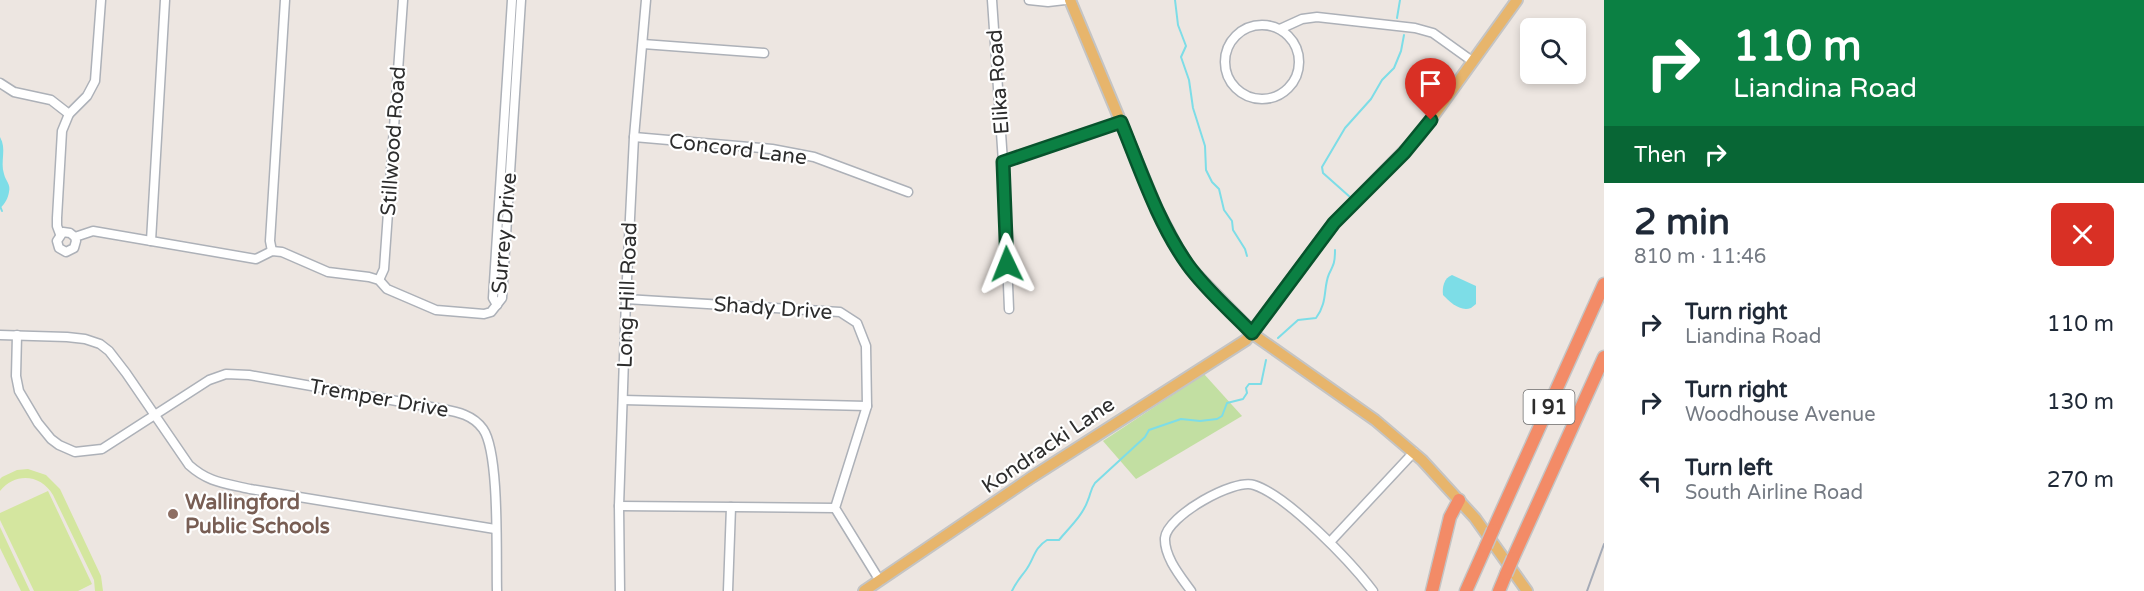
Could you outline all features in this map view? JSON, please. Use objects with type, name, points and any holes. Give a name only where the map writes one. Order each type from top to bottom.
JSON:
[{"type":"highway","name":"I 91","points":[[1466,591],[1604,284]]},
{"type":"highway","name":"I 91","points":[[1499,591],[1604,357]]},
{"type":"highway","points":[[1432,591],[1450,517],[1459,500]]},
{"type":"main road","points":[[1070,0],[1157,209],[1178,249],[1204,284],[1252,333],[1375,420],[1414,452],[1459,500],[1527,591]]},
{"type":"main road","name":"Kondracki Lane","points":[[864,591],[1050,465],[1246,340],[1334,223],[1419,136],[1517,0]]},
{"type":"street","points":[[75,237],[74,248],[66,252],[57,245],[60,234],[57,218],[62,131],[69,114],[87,96],[95,81],[101,0]]},
{"type":"street","points":[[151,241],[165,0]]},
{"type":"street","points":[[272,251],[270,241],[285,0]]},
{"type":"street","name":"Stillwood Road","points":[[379,280],[384,269],[403,0]]},
{"type":"street","name":"Surrey Drive","points":[[512,0],[493,298],[497,304],[502,298],[521,0]]},
{"type":"street","name":"Long Hill Road","points":[[620,591],[619,506],[626,299],[634,138],[646,0]]},
{"type":"street","name":"Elika Road","points":[[992,0],[1003,162],[1009,309]]},
{"type":"street","points":[[1029,0],[1048,2],[1065,0]]},
{"type":"street","points":[[1280,29],[1288,34],[1298,51],[1299,60],[1295,79],[1290,87],[1273,97],[1254,98],[1245,94],[1231,82],[1227,73],[1226,54],[1242,30],[1251,26],[1270,26],[1280,29],[1302,19],[1317,17],[1415,28],[1433,33],[1472,61]]},
{"type":"street","points":[[643,44],[764,53]]},
{"type":"street","points":[[0,83],[14,92],[51,100],[69,114]]},
{"type":"street","points":[[1003,162],[1121,122]]},
{"type":"street","name":"Concord Lane","points":[[634,138],[772,149],[814,157],[908,192]]},
{"type":"street","points":[[60,234],[66,232],[75,237],[93,231],[256,259],[272,251],[282,252],[328,272],[379,280],[387,289],[436,310],[484,314],[491,312],[497,304]]},
{"type":"street","name":"Shady Drive","points":[[626,299],[840,312],[857,322],[866,346],[867,406],[835,508]]},
{"type":"street","points":[[0,335],[67,337],[100,344],[119,364],[189,465],[201,476],[213,481],[495,529]]},
{"type":"street","name":"Tremper Drive","points":[[17,335],[16,376],[19,391],[38,423],[51,439],[75,452],[102,450],[209,380],[232,374],[249,375],[460,413],[478,423],[490,442],[494,463],[497,591]]},
{"type":"street","points":[[623,400],[867,406]]},
{"type":"street","points":[[1330,542],[1414,452]]},
{"type":"street","points":[[1191,591],[1176,570],[1168,552],[1165,538],[1169,527],[1191,508],[1239,484],[1253,484],[1278,497],[1330,542],[1373,591]]},
{"type":"street","points":[[619,506],[835,508],[880,581]]},
{"type":"street","points":[[728,591],[731,507]]},
{"type":"green space","points":[[1204,374],[1242,416],[1136,479],[1103,441]]},
{"type":"green space","points":[[28,469],[46,475],[60,489],[101,576],[103,591],[95,591],[94,580],[48,488],[35,479],[20,478],[0,491],[2,477],[17,470]]},
{"type":"green space","points":[[48,491],[92,584],[78,591],[34,591],[0,520],[0,513]]},
{"type":"green space","points":[[0,527],[30,591],[21,591],[0,548]]},
{"type":"water","points":[[0,137],[3,146],[3,169],[9,189],[6,201],[0,208]]},
{"type":"water","points":[[1452,275],[1476,286],[1476,304],[1471,308],[1463,309],[1443,295],[1444,283]]},
{"type":"waterway","points":[[1175,0],[1178,25],[1186,46],[1181,57],[1205,146],[1206,170],[1212,182],[1219,189],[1224,210],[1232,221],[1233,230],[1247,256]]},
{"type":"waterway","points":[[1397,18],[1400,0]]},
{"type":"waterway","points":[[1350,197],[1323,173],[1322,167],[1345,128],[1394,68],[1404,35]]},
{"type":"waterway","points":[[0,206],[2,211]]},
{"type":"waterway","points":[[1278,338],[1298,320],[1316,318],[1320,312],[1327,279],[1334,263],[1335,250]]},
{"type":"waterway","points":[[1012,591],[1039,547],[1047,540],[1059,540],[1083,511],[1095,483],[1145,437],[1149,430],[1181,419],[1200,421],[1217,419],[1222,416],[1227,403],[1243,399],[1249,384],[1261,384],[1266,360]]},
{"type":"railway","points":[[1587,591],[1604,544]]},
{"type":"place","name":"Wallingford Public Schools","points":[[173,514]]},
{"type":"route","points":[[1007,264],[1003,162],[1121,122],[1157,209],[1178,249],[1204,284],[1252,333],[1334,223],[1404,153],[1431,120]]}]
